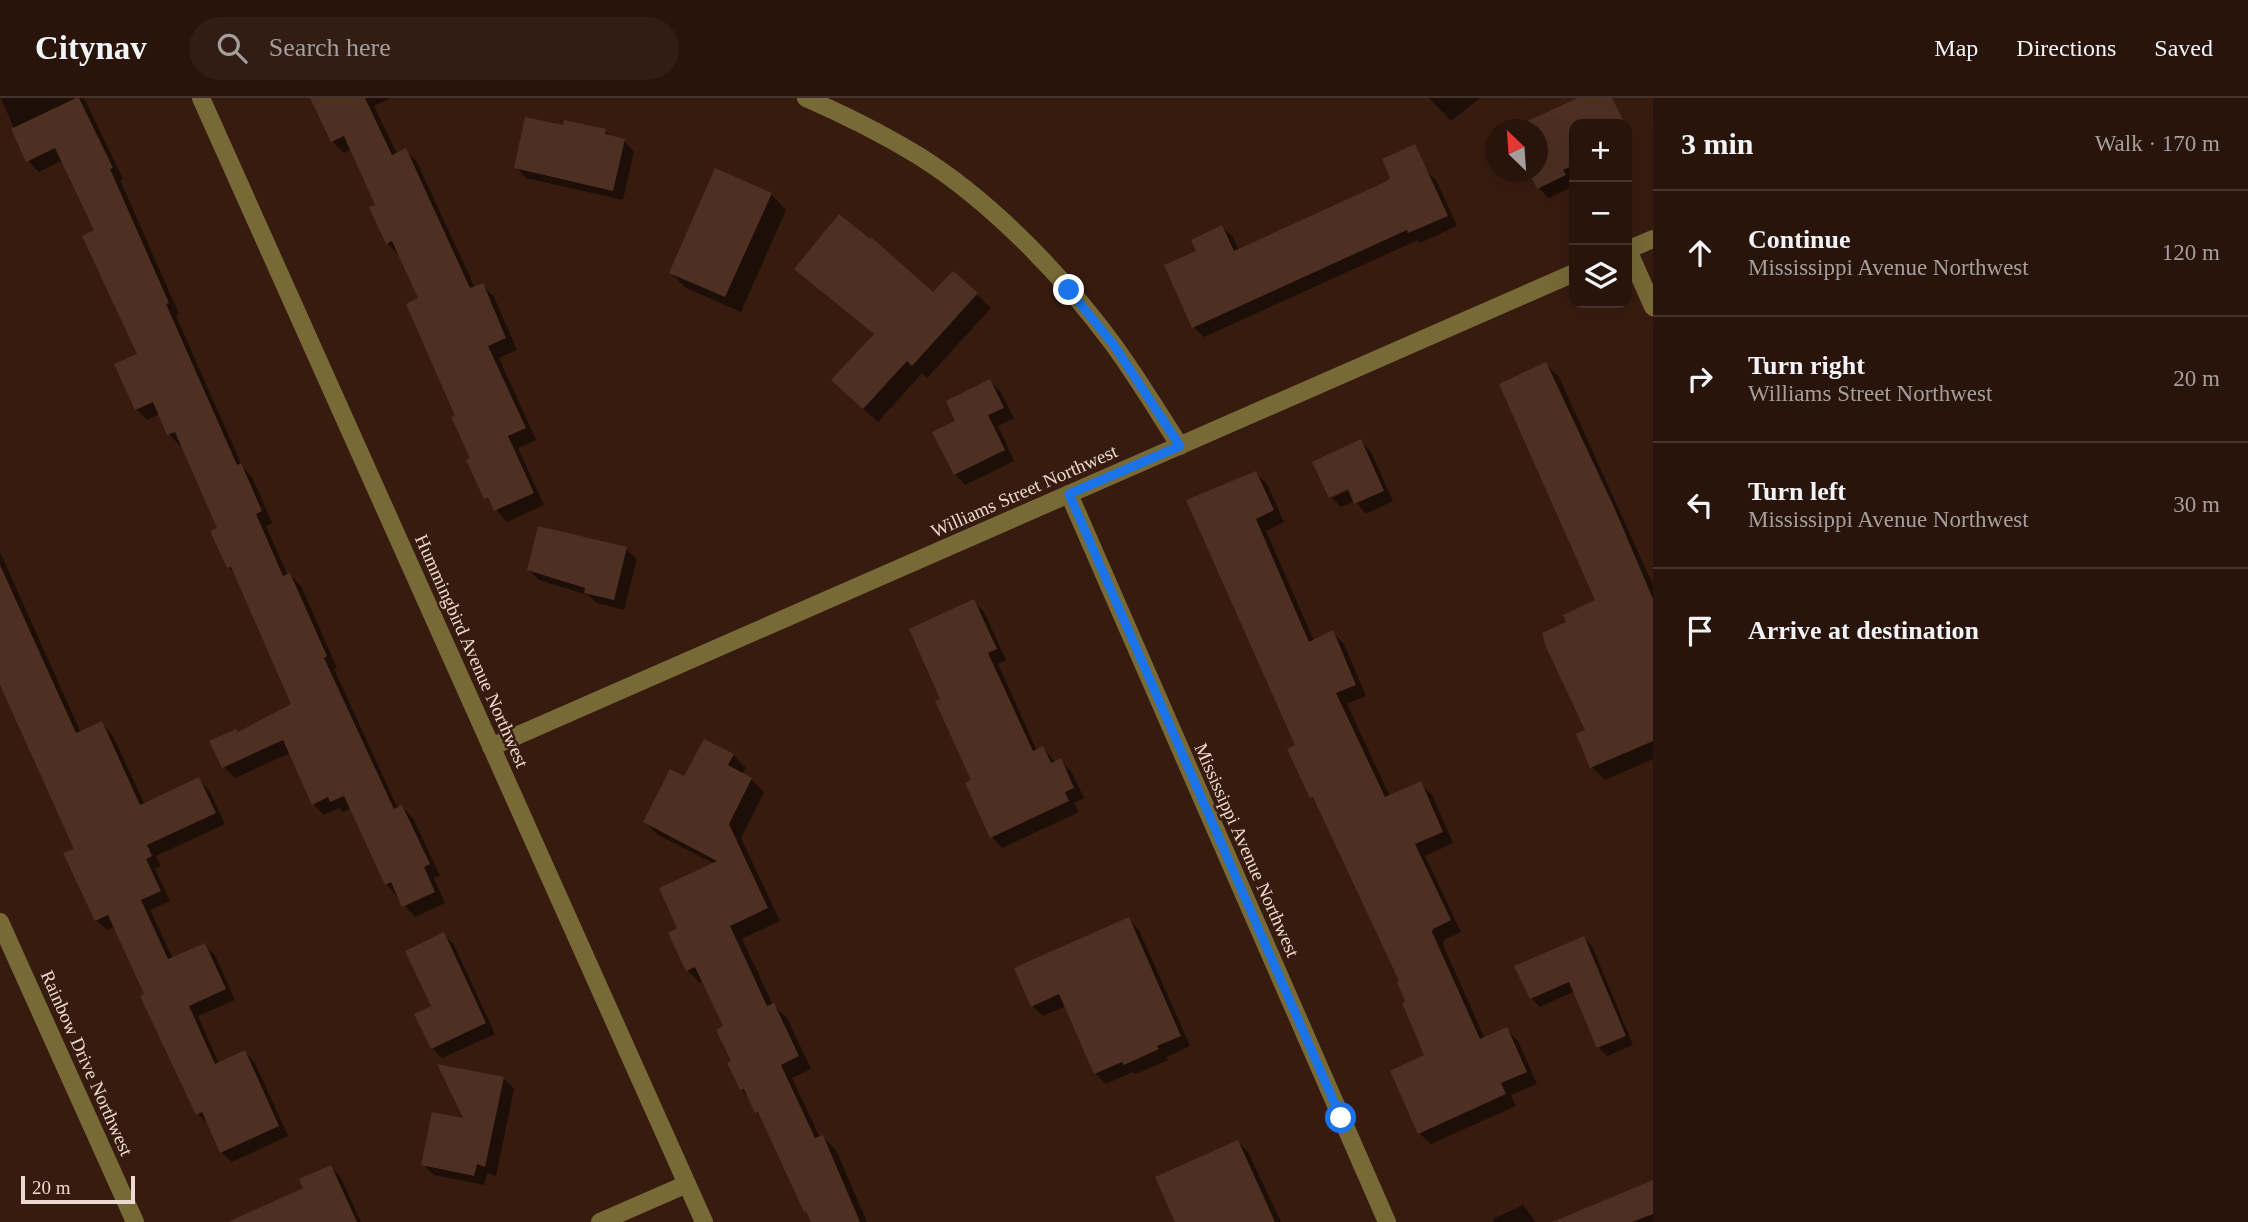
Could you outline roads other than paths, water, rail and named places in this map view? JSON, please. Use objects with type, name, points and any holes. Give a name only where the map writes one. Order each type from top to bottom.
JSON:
[{"type":"street","name":"Hummingbird Avenue Northwest","points":[[201,98],[704,1222]]},
{"type":"street","points":[[806,98],[853,119],[920,157],[963,187],[1015,234],[1069,290],[1113,344],[1180,446]]},
{"type":"street","points":[[1632,248],[1653,239]]},
{"type":"street","points":[[1632,261],[1653,307]]},
{"type":"street","name":"Williams Street Northwest","points":[[491,747],[1569,275]]},
{"type":"street","name":"Mississippi Avenue Northwest","points":[[1069,494],[1387,1222]]},
{"type":"street","name":"Rainbow Drive Northwest","points":[[0,922],[135,1222]]},
{"type":"street","points":[[600,1222],[687,1184]]}]
